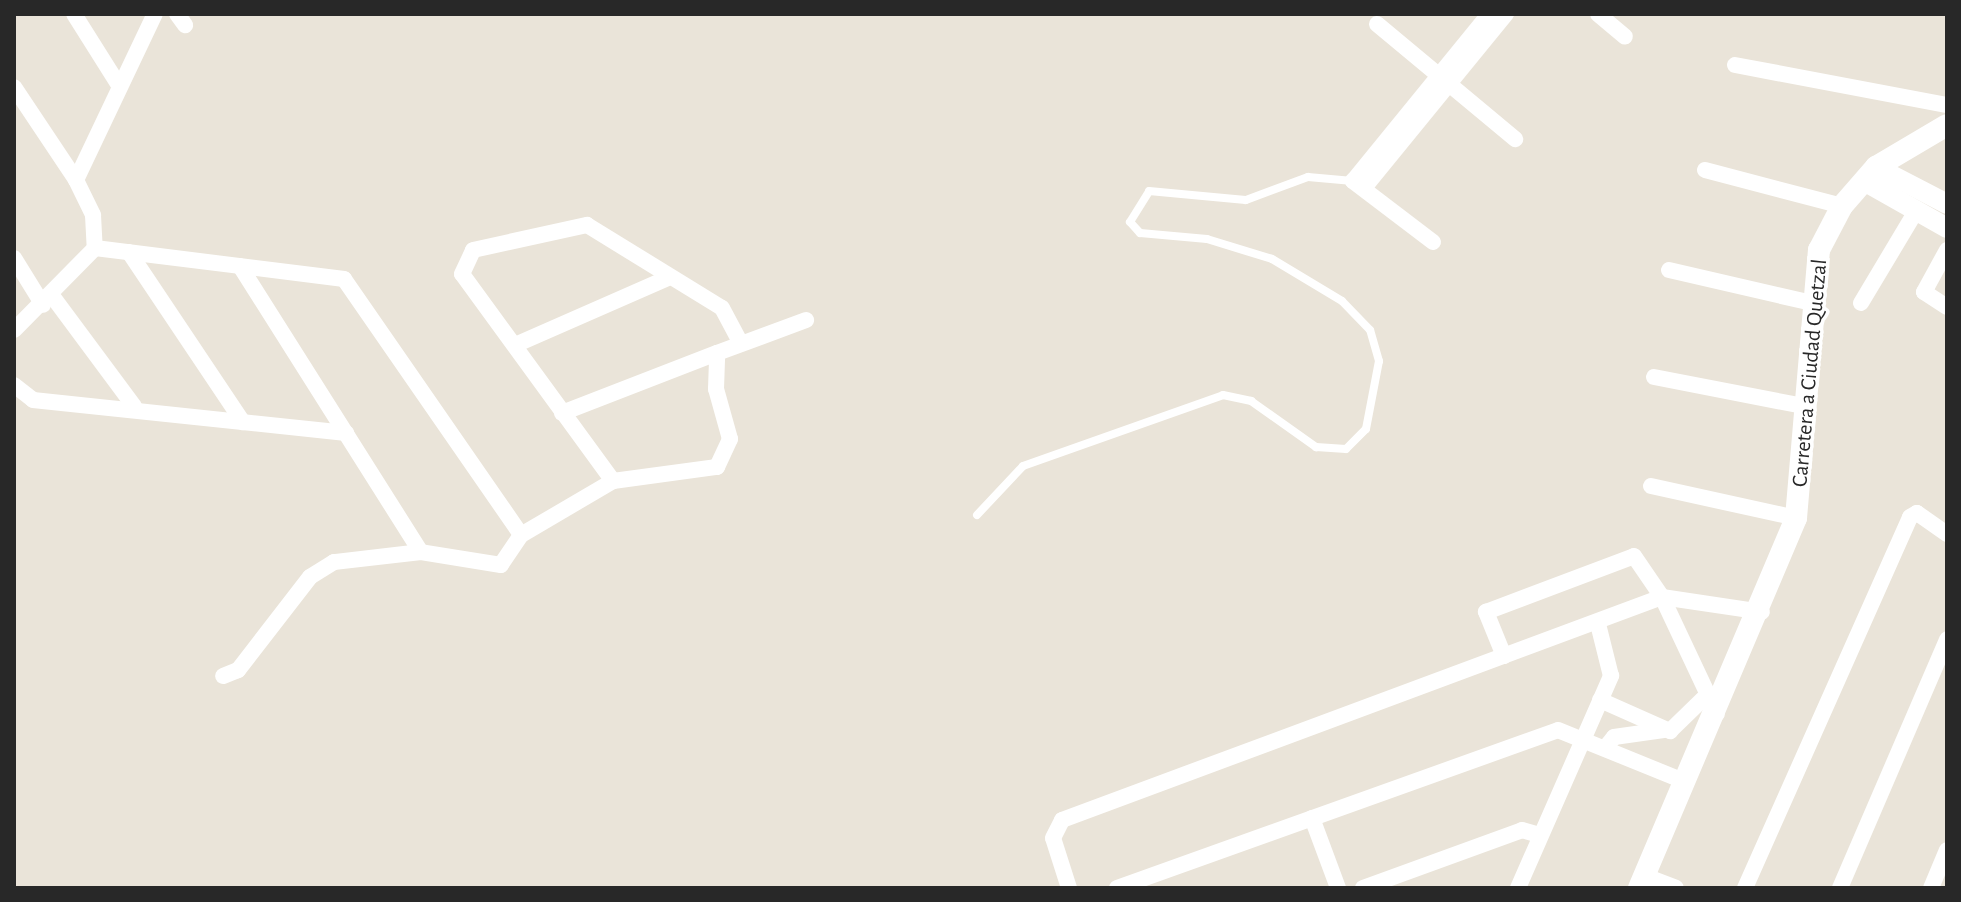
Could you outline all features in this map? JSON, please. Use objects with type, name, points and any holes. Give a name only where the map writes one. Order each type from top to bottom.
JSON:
[{"type":"main road","name":"Carretera a Ciudad Quetzal","points":[[1641,885],[1686,782],[1712,704],[1762,612],[1796,518],[1808,407],[1812,303],[1819,250],[1842,206],[1870,174],[1944,128]]},
{"type":"street","points":[[74,14],[120,87]]},
{"type":"street","points":[[76,180],[155,14]]},
{"type":"street","points":[[1444,80],[1489,14]]},
{"type":"street","points":[[1433,242],[1358,184],[1444,80],[1506,14]]},
{"type":"street","points":[[1598,14],[1625,37]]},
{"type":"street","points":[[1377,24],[1515,139]]},
{"type":"street","points":[[1735,65],[1947,105]]},
{"type":"street","points":[[14,87],[76,180],[93,215],[95,248],[48,301],[14,330]]},
{"type":"street","points":[[1705,170],[1842,206]]},
{"type":"street","points":[[1870,174],[1947,204]]},
{"type":"street","points":[[1870,174],[1916,211],[1947,228]]},
{"type":"street","points":[[1861,303],[1916,211]]},
{"type":"street","points":[[613,481],[462,274],[473,250],[577,222],[722,308],[739,340]]},
{"type":"street","points":[[95,248],[344,279],[521,535]]},
{"type":"street","points":[[1947,250],[1924,292],[1947,307]]},
{"type":"street","points":[[129,252],[243,422]]},
{"type":"street","points":[[14,258],[134,406]]},
{"type":"street","points":[[240,266],[421,552]]},
{"type":"street","points":[[1669,270],[1812,303]]},
{"type":"street","points":[[515,345],[670,277]]},
{"type":"street","points":[[562,413],[717,353],[739,340],[806,320]]},
{"type":"street","points":[[223,676],[238,670],[310,577],[334,562],[421,552],[501,565],[521,535],[613,481],[717,467],[727,456],[717,353]]},
{"type":"street","points":[[1654,377],[1808,407]]},
{"type":"street","points":[[14,385],[33,400],[134,406],[346,433]]},
{"type":"street","points":[[1651,486],[1796,518]]},
{"type":"street","points":[[1745,888],[1910,517],[1917,513],[1947,534]]},
{"type":"street","points":[[1504,656],[1486,612],[1632,555],[1662,597],[1712,704],[1664,730],[1621,735],[1606,747]]},
{"type":"street","points":[[1069,888],[1053,838],[1062,820],[1598,624],[1662,597],[1762,612]]},
{"type":"street","points":[[1518,888],[1600,700],[1611,660],[1598,624]]},
{"type":"street","points":[[1840,888],[1947,639]]},
{"type":"street","points":[[1600,700],[1664,730]]},
{"type":"street","points":[[1117,888],[1558,730],[1583,737],[1686,782]]},
{"type":"street","points":[[1312,818],[1338,888]]},
{"type":"street","points":[[1363,888],[1522,830],[1540,835]]},
{"type":"street","points":[[1931,888],[1947,850]]},
{"type":"street","points":[[1641,885],[1676,888]]},
{"type":"lane","points":[[977,515],[1023,466],[1223,395],[1251,401],[1316,447],[1346,449],[1366,429],[1379,361],[1370,330],[1342,301],[1272,259],[1207,239],[1140,233],[1130,222],[1149,191],[1246,200],[1308,177],[1358,184]]}]
